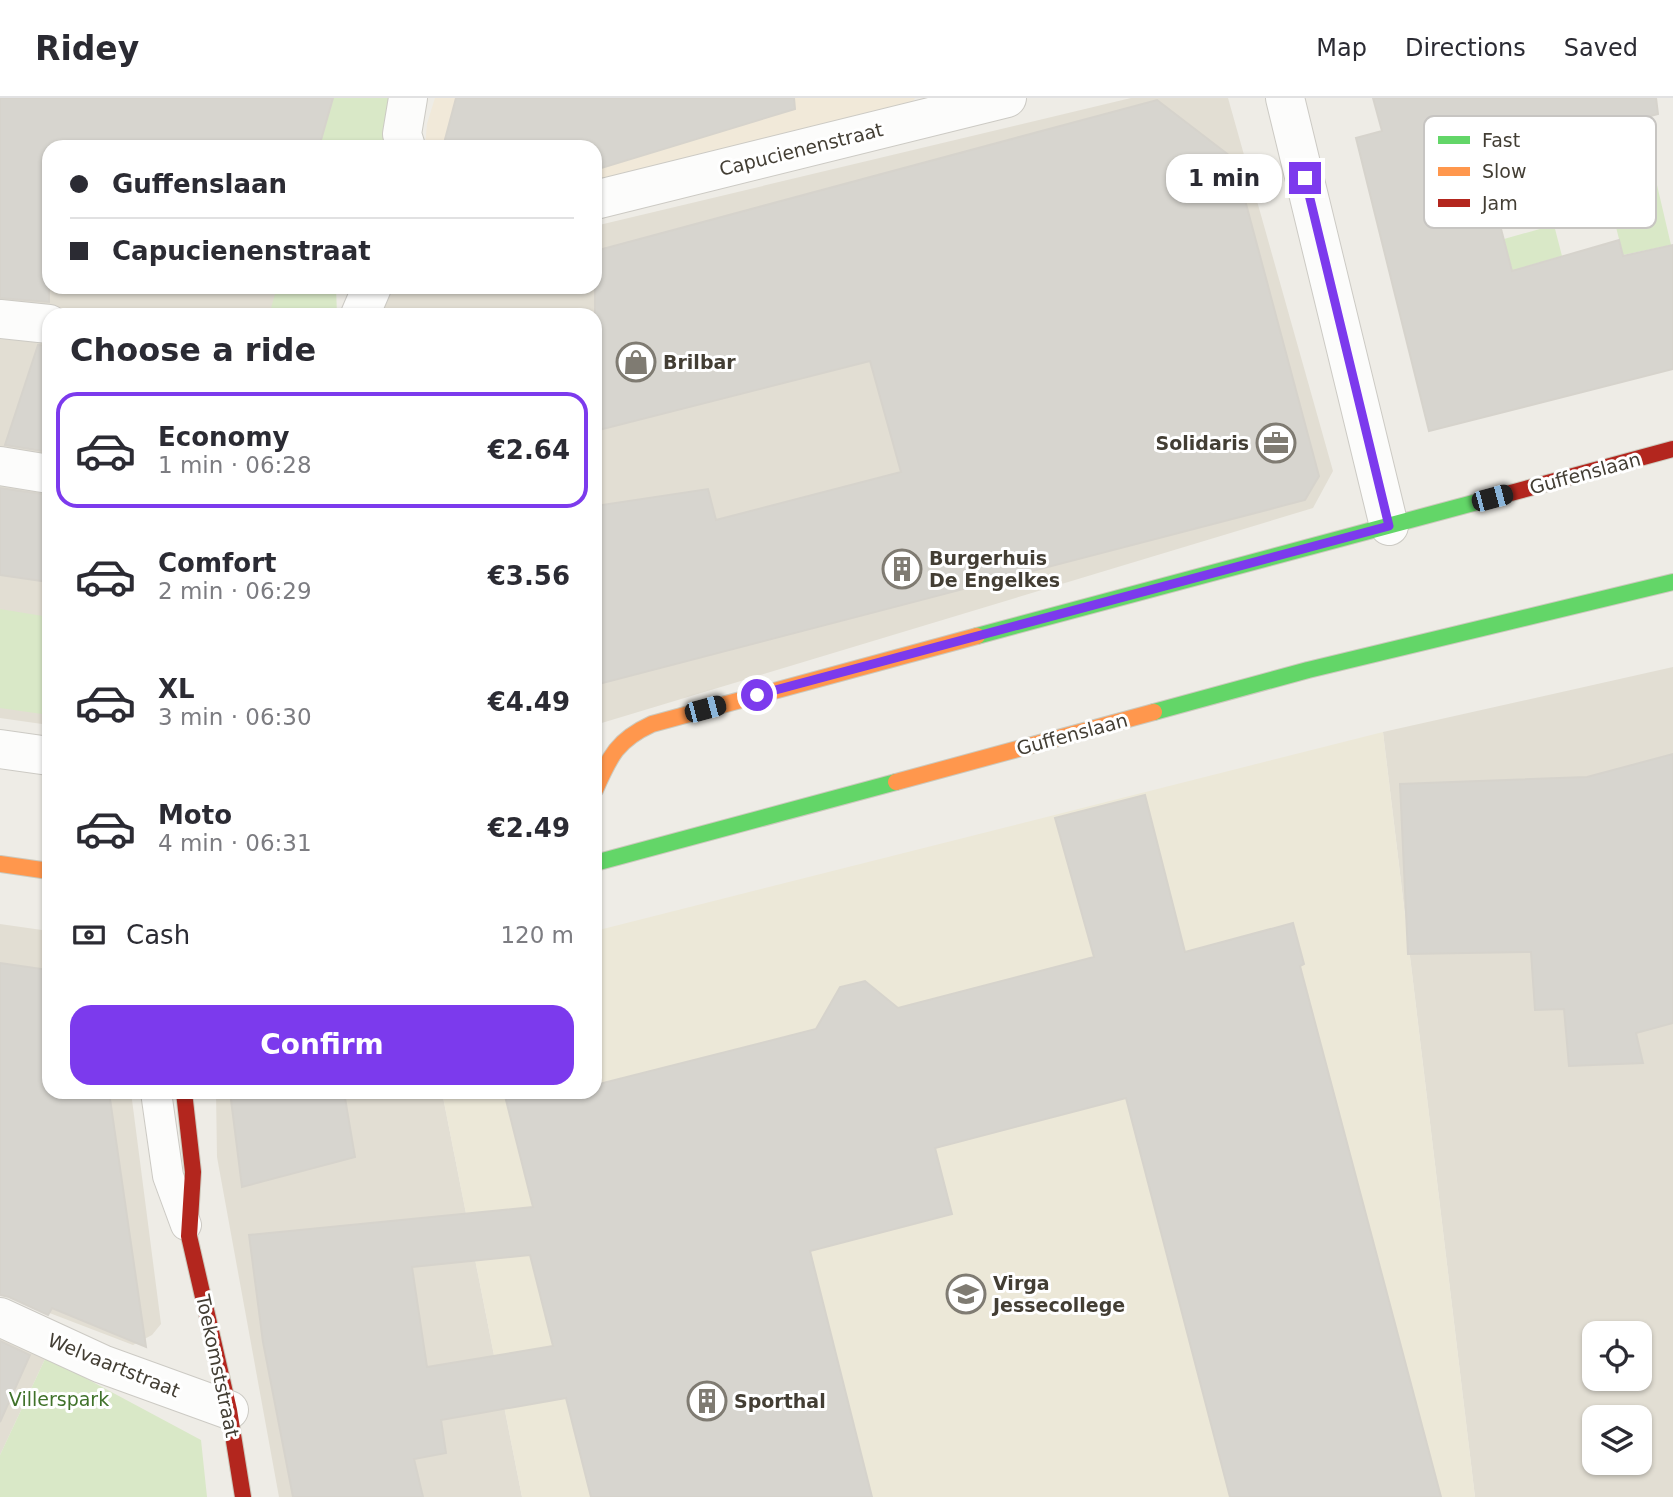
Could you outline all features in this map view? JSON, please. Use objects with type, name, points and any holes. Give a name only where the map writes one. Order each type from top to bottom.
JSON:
[{"type":"main road","name":"Guffenslaan","points":[[602,775],[615,747],[630,733],[652,724],[1673,449]]},
{"type":"main road","name":"Guffenslaan","points":[[602,861],[1295,674],[1673,582]]},
{"type":"main road","points":[[0,864],[42,870]]},
{"type":"main road","name":"Toekomststraat","points":[[185,1099],[193,1172],[189,1236],[229,1410],[243,1497]]},
{"type":"street","points":[[404,140],[402,134],[408,98]]},
{"type":"street","name":"Capucienenstraat","points":[[602,198],[1007,98]]},
{"type":"street","points":[[1285,98],[1389,526]]},
{"type":"street","points":[[0,320],[42,323]]},
{"type":"street","points":[[0,466],[42,473]]},
{"type":"street","points":[[0,749],[42,755]]},
{"type":"street","name":"Welvaartstraat","points":[[0,1317],[102,1364],[229,1410]]},
{"type":"lane","name":"Toekomststraat","points":[[157,1099],[168,1176],[189,1236]]},
{"type":"shaded area","points":[[0,98],[346,98],[333,140],[42,140],[42,294],[287,294],[283,308],[42,308],[42,724],[0,718]]},
{"type":"shaded area","points":[[435,98],[915,98],[910,106],[602,185],[602,140],[426,140],[427,124]]},
{"type":"shaded area","points":[[1131,98],[1228,98],[1333,471],[1313,508],[602,723],[602,308],[381,308],[388,294],[602,294],[602,224]]},
{"type":"shaded area","points":[[1673,667],[1673,1497],[1475,1497],[1383,732]]},
{"type":"shaded area","name":"Virga Jessecollege","points":[[1383,732],[1475,1497],[522,1497],[443,1099],[602,1099],[602,929]]},
{"type":"shaded area","points":[[0,924],[42,930],[42,1099],[132,1099],[161,1324],[152,1335],[133,1345],[0,1294]]},
{"type":"shaded area","points":[[216,1099],[443,1099],[522,1497],[279,1497],[217,1157]]},
{"type":"shaded area","points":[[0,1338],[46,1357],[0,1455]]},
{"type":"green space","points":[[333,98],[394,98],[390,140],[321,140]]},
{"type":"green space","points":[[1656,186],[1671,245],[1623,255],[1616,228],[1656,228]]},
{"type":"green space","points":[[1543,228],[1555,228],[1562,256],[1521,268],[1514,279],[1504,239]]},
{"type":"green space","points":[[275,294],[336,294],[337,308],[271,308]]},
{"type":"green space","points":[[0,609],[42,616],[42,714],[0,708]]},
{"type":"green space","name":"Villerspark","points":[[46,1357],[201,1440],[207,1497],[0,1497],[0,1455]]},
{"type":"building","points":[[0,98],[333,98],[321,140],[42,140],[42,294],[49,294],[49,302],[0,298]]},
{"type":"building","points":[[456,98],[794,98],[795,109],[602,168],[602,140],[445,140]]},
{"type":"building","points":[[1373,98],[1656,98],[1658,114],[1650,116],[1424,116],[1424,228],[1501,228],[1512,271],[1619,240],[1623,256],[1673,245],[1673,369],[1429,431],[1356,138],[1382,131]]},
{"type":"building","points":[[1157,100],[1234,159],[1319,476],[1305,500],[602,683],[602,505],[708,489],[716,520],[901,472],[870,361],[602,429],[602,308],[595,308],[595,294],[602,294],[602,249]]},
{"type":"building","points":[[38,345],[42,345],[42,451],[5,445]]},
{"type":"building","points":[[0,488],[42,494],[42,581],[0,575]]},
{"type":"building","points":[[1673,754],[1673,1023],[1636,1033],[1643,1063],[1569,1066],[1564,1009],[1535,1010],[1531,952],[1408,954],[1400,784],[1587,777]]},
{"type":"building","points":[[1145,795],[1185,952],[1293,923],[1304,964],[1300,966],[1441,1497],[1230,1497],[1126,1098],[935,1148],[952,1214],[810,1251],[872,1497],[591,1497],[566,1398],[441,1420],[446,1453],[414,1459],[423,1497],[293,1497],[263,1342],[249,1235],[533,1207],[506,1099],[602,1099],[602,1083],[816,1029],[840,987],[865,981],[898,1008],[1094,957],[1055,818]],"holes":[[[530,1255],[553,1346],[427,1367],[412,1267]]]},
{"type":"building","points":[[0,963],[42,969],[42,1099],[110,1099],[146,1347],[52,1308],[48,1315],[0,1295]]},
{"type":"building","points":[[231,1099],[345,1099],[355,1157],[242,1187]]},
{"type":"building","points":[[0,1341],[30,1355],[0,1422]]},
{"type":"traffic: fast","points":[[977,636],[1507,494]]},
{"type":"traffic: fast","points":[[1154,712],[1308,670],[1673,582]]},
{"type":"traffic: fast","points":[[602,861],[896,782]]},
{"type":"traffic: slow","points":[[602,775],[616,750],[630,736],[652,724],[977,636]]},
{"type":"traffic: slow","points":[[896,782],[1154,712]]},
{"type":"traffic: slow","points":[[0,864],[42,870]]},
{"type":"traffic: jam","points":[[1507,494],[1673,449]]},
{"type":"traffic: jam","points":[[185,1099],[193,1172],[189,1236],[229,1410],[243,1497]]},
{"type":"place","name":"Brilbar","points":[[636,362]]},
{"type":"place","name":"Solidaris","points":[[1276,443]]},
{"type":"place","name":"Burgerhuis De Engelkes","points":[[902,569]]},
{"type":"place","name":"Virga Jessecollege","points":[[966,1294]]},
{"type":"place","name":"Sporthal","points":[[707,1401]]},
{"type":"route","points":[[757,695],[1389,526],[1305,178]]}]
